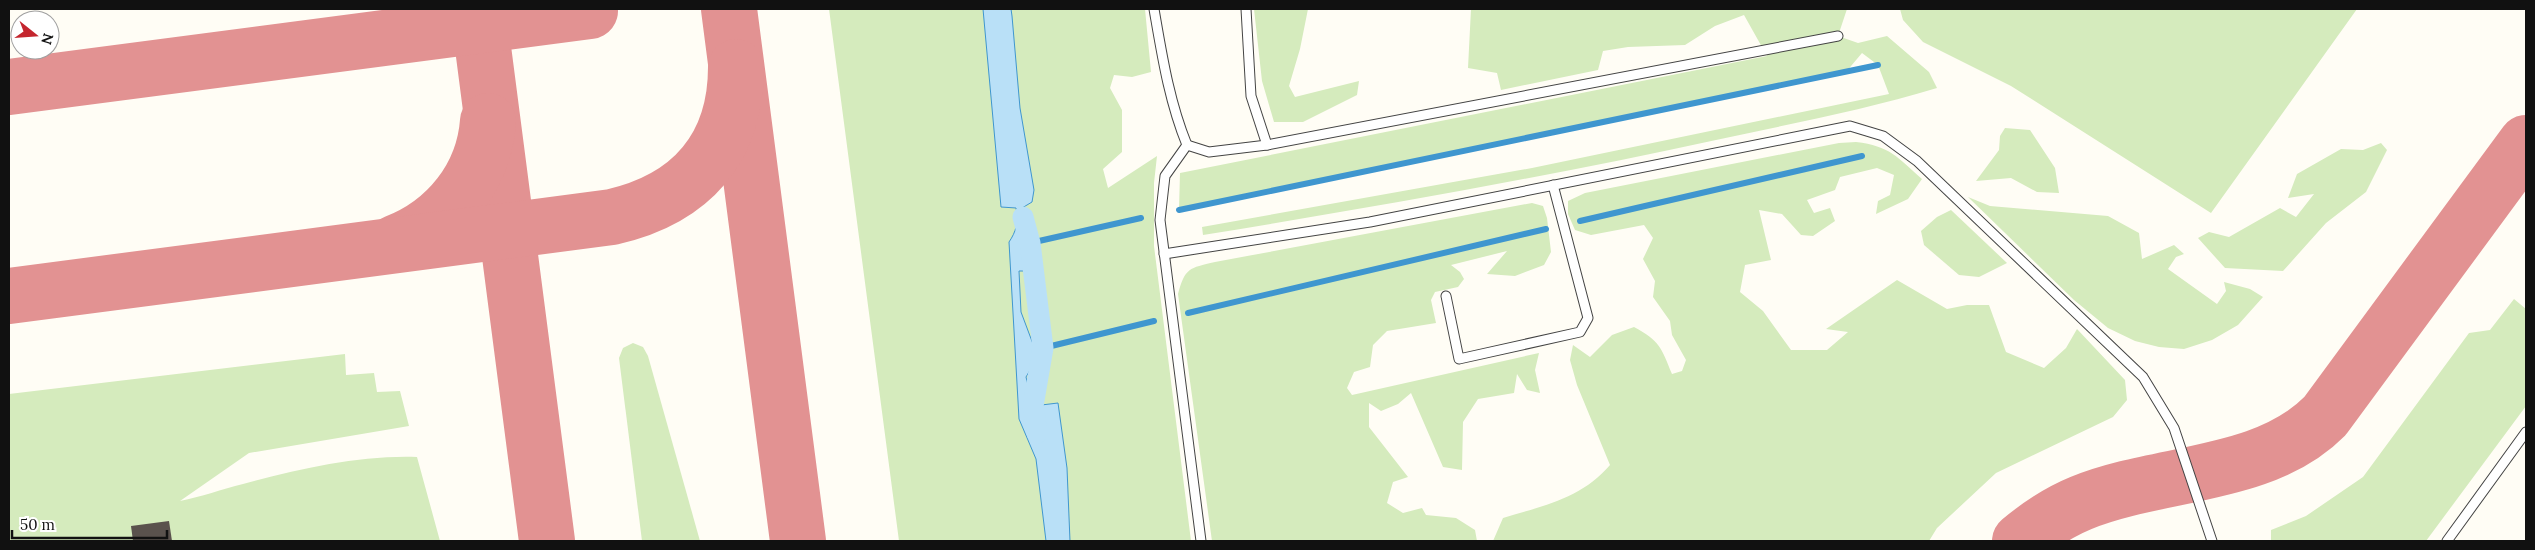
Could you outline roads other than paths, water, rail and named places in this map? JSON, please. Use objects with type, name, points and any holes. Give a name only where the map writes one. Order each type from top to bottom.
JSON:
[{"type":"lane","points":[[1154,9],[1164,68],[1180,127],[1187,145]]},
{"type":"lane","points":[[1246,9],[1252,96],[1267,146]]},
{"type":"lane","points":[[1187,145],[1209,152],[1267,146],[1838,36]]},
{"type":"lane","points":[[1164,254],[1370,222],[1850,126],[1883,136],[1917,161],[2143,377],[2174,428],[2212,541]]},
{"type":"lane","points":[[1187,145],[1165,176],[1160,220],[1201,541]]},
{"type":"lane","points":[[1446,296],[1459,359],[1580,332],[1588,318],[1553,185]]},
{"type":"lane","points":[[2447,541],[2526,432]]},
{"type":"water","points":[[983,9],[1011,9],[1020,108],[1034,190],[1032,202],[1022,208],[1029,240],[1030,255],[1026,271],[1019,271],[1021,312],[1033,344],[1043,348],[1026,377],[1033,406],[1058,403],[1067,468],[1070,541],[1046,541],[1036,459],[1019,419],[1009,242],[1016,226],[1017,213],[1016,208],[1001,207]]},
{"type":"waterway","points":[[1179,210],[1878,65]]},
{"type":"waterway","points":[[1580,221],[1862,156]]},
{"type":"waterway","points":[[1023,217],[1030,243],[1043,348],[1033,406],[1037,433]]},
{"type":"waterway","points":[[1030,243],[1141,218]]},
{"type":"waterway","points":[[1188,313],[1546,229]]},
{"type":"waterway","points":[[1043,348],[1154,321]]}]
